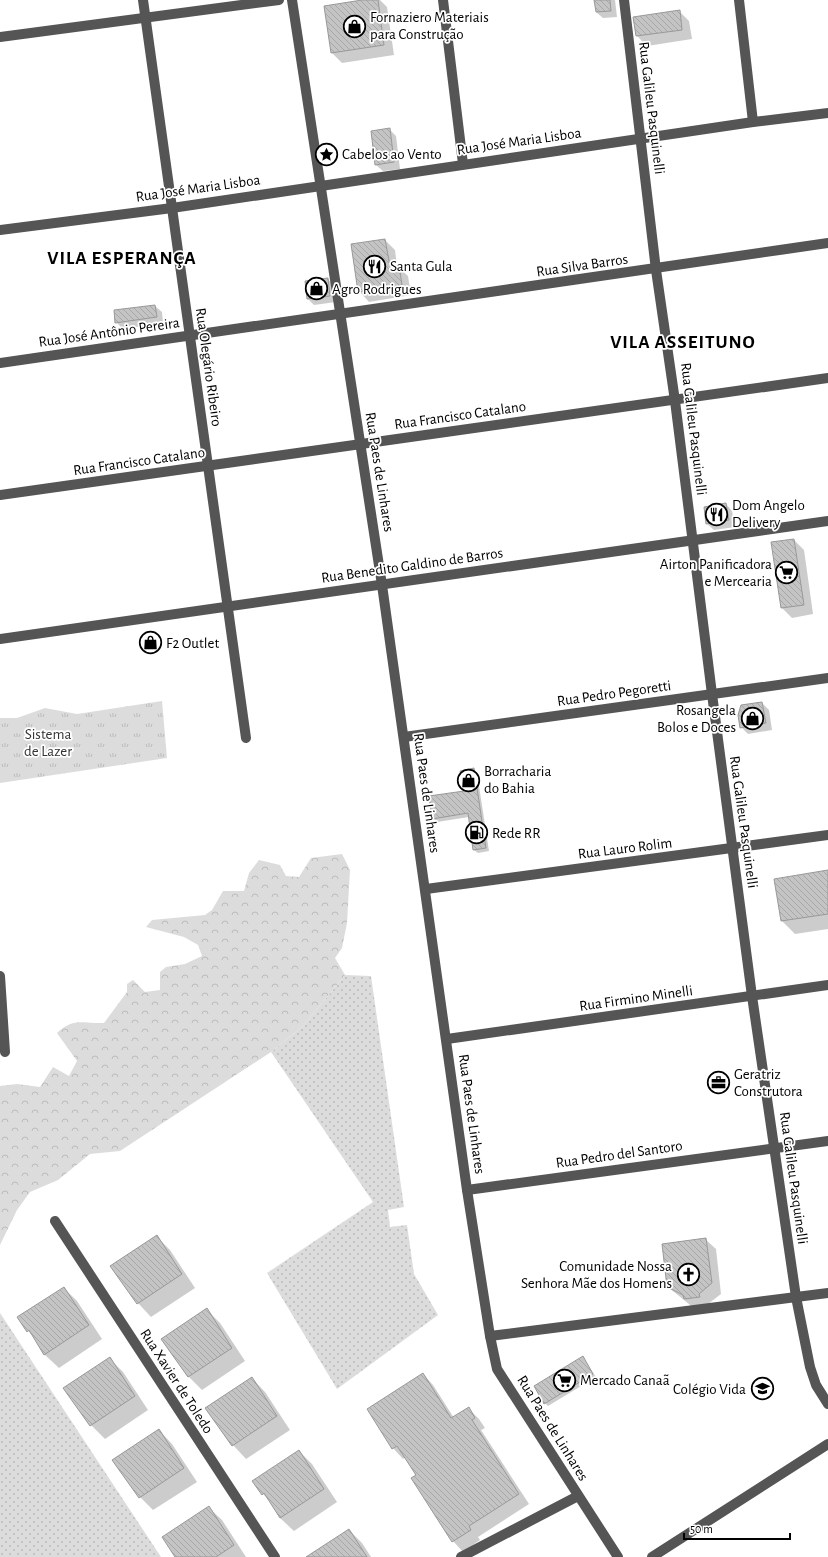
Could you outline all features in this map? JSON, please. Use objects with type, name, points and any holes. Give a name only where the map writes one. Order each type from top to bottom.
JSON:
[{"type":"street","name":"Rua Olegário Ribeiro","points":[[143,0],[246,738]]},
{"type":"street","points":[[0,37],[279,0]]},
{"type":"street","name":"Rua Paes de Linhares","points":[[292,0],[382,585],[448,1039],[467,1190],[490,1336],[497,1369],[618,1557]]},
{"type":"street","points":[[443,0],[463,164]]},
{"type":"street","name":"Rua Galileu Pasquinelli","points":[[624,0],[656,270],[675,401],[732,849],[774,1148],[796,1297],[810,1367],[816,1385],[828,1404]]},
{"type":"street","points":[[739,0],[753,122]]},
{"type":"street","name":"Rua José Maria Lisboa","points":[[0,230],[172,208],[641,138],[828,113]]},
{"type":"street","name":"Rua Silva Barros","points":[[341,315],[656,270],[828,243]]},
{"type":"street","name":"Rua José Antônio Pereira","points":[[0,363],[341,315]]},
{"type":"street","name":"Rua Francisco Catalano","points":[[0,495],[360,443],[675,401],[828,378]]},
{"type":"street","name":"Rua Benedito Galdino de Barros","points":[[0,640],[828,521]]},
{"type":"street","name":"Rua Pedro Pegoretti","points":[[404,737],[828,678]]},
{"type":"street","name":"Rua Lauro Rolim","points":[[426,889],[828,835]]},
{"type":"street","points":[[0,976],[5,1052]]},
{"type":"street","name":"Rua Firmino Minelli","points":[[448,1039],[828,985]]},
{"type":"street","points":[[774,1148],[828,1141]]},
{"type":"street","name":"Rua Pedro del Santoro","points":[[467,1190],[774,1148]]},
{"type":"street","name":"Rua Xavier de Toledo","points":[[54,1220],[275,1557]]},
{"type":"street","points":[[490,1336],[828,1293]]},
{"type":"street","points":[[652,1557],[828,1444]]},
{"type":"street","points":[[461,1557],[578,1496]]},
{"type":"green space","name":"Sistema de Lazer","points":[[162,701],[167,758],[0,783],[0,718],[17,718],[45,708],[77,714]]},
{"type":"green space","points":[[342,854],[350,870],[347,923],[342,948],[335,958],[345,975],[303,1026],[271,1052],[120,1151],[90,1154],[58,1180],[30,1192],[17,1210],[0,1245],[0,1086],[17,1084],[40,1087],[53,1067],[69,1076],[77,1061],[57,1033],[63,1028],[74,1023],[104,1023],[127,992],[127,984],[133,980],[145,992],[160,990],[160,972],[166,967],[185,964],[202,956],[198,945],[184,937],[146,927],[152,920],[205,915],[212,910],[223,891],[244,891],[249,873],[259,860],[280,865],[286,876],[299,877],[311,858]]},
{"type":"green space","points":[[345,975],[371,976],[404,1207],[388,1210],[390,1227],[407,1225],[414,1274],[438,1315],[337,1389],[267,1273],[373,1202],[271,1052],[303,1026]]},
{"type":"green space","points":[[0,1313],[161,1557],[0,1557]]},
{"type":"building","name":"Fornaziero Materiais para Construção","points":[[362,0],[378,0],[384,45],[331,53],[324,6]]},
{"type":"building","points":[[594,0],[610,0],[611,11],[596,12]]},
{"type":"building","points":[[680,10],[682,30],[636,36],[633,17]]},
{"type":"building","points":[[390,128],[394,162],[375,165],[371,131]]},
{"type":"building","name":"Santa Gula","points":[[385,239],[390,266],[399,265],[402,285],[358,292],[351,244]]},
{"type":"building","name":"Agro Rodrigues","points":[[328,278],[330,296],[307,299],[305,281]]},
{"type":"building","points":[[155,305],[157,317],[115,323],[114,310]]},
{"type":"building","name":"Dom Angelo Delivery","points":[[726,503],[729,520],[706,524],[704,507]]},
{"type":"building","name":"Airton Panificadora e Mercearia","points":[[794,539],[804,605],[781,608],[771,542]]},
{"type":"building","name":"Rosangela Bolos e Doces","points":[[762,702],[766,723],[740,728],[738,715],[741,705]]},
{"type":"building","name":"Rede RR","points":[[474,768],[486,848],[473,850],[468,813],[432,819],[429,796],[464,791],[460,771]]},
{"type":"building","points":[[828,870],[828,914],[781,921],[774,879]]},
{"type":"building","points":[[157,1235],[182,1274],[137,1304],[110,1266]]},
{"type":"building","name":"Comunidade Nossa Senhora Mãe dos Homens","points":[[706,1238],[712,1283],[699,1294],[700,1297],[684,1299],[683,1295],[667,1287],[662,1244]]},
{"type":"building","points":[[64,1287],[89,1325],[44,1355],[29,1330],[27,1332],[17,1317]]},
{"type":"building","points":[[207,1308],[232,1348],[188,1377],[161,1339]]},
{"type":"building","name":"Mercado Canaã","points":[[583,1356],[593,1374],[544,1404],[534,1386]]},
{"type":"building","points":[[110,1357],[135,1396],[90,1426],[63,1388]]},
{"type":"building","points":[[423,1373],[451,1418],[469,1407],[475,1418],[472,1420],[519,1494],[469,1526],[471,1530],[452,1542],[411,1478],[416,1475],[397,1446],[392,1449],[367,1409]]},
{"type":"building","points":[[252,1377],[277,1416],[232,1446],[205,1408]]},
{"type":"building","points":[[159,1429],[184,1468],[139,1498],[112,1460]]},
{"type":"building","points":[[299,1450],[324,1489],[280,1518],[264,1493],[262,1495],[252,1481]]},
{"type":"building","points":[[209,1506],[234,1545],[216,1557],[175,1557],[162,1537]]},
{"type":"building","points":[[349,1529],[367,1557],[306,1557]]},
{"type":"place","name":"Fornaziero Materiais para Construção","points":[[354,26]]},
{"type":"place","name":"Cabelos ao Vento","points":[[327,154]]},
{"type":"place","name":"Santa Gula","points":[[374,266]]},
{"type":"place","name":"Agro Rodrigues","points":[[317,289]]},
{"type":"place","name":"Dom Angelo Delivery","points":[[716,514]]},
{"type":"place","name":"Airton Panificadora e Mercearia","points":[[787,573]]},
{"type":"place","name":"F2 Outlet","points":[[150,643]]},
{"type":"place","name":"Rosangela Bolos e Doces","points":[[752,719]]},
{"type":"place","name":"Borracharia do Bahia","points":[[469,780]]},
{"type":"place","name":"Rede RR","points":[[477,833]]},
{"type":"place","name":"Geratriz Construtora","points":[[719,1083]]},
{"type":"place","name":"Comunidade Nossa Senhora Mãe dos Homens","points":[[688,1275]]},
{"type":"place","name":"Mercado Canaã","points":[[564,1380]]},
{"type":"place","name":"Colégio Vida","points":[[762,1389]]},
{"type":"district","name":"VILA ESPERANÇA","points":[[122,257]]},
{"type":"district","name":"VILA ASSEITUNO","points":[[683,341]]}]
